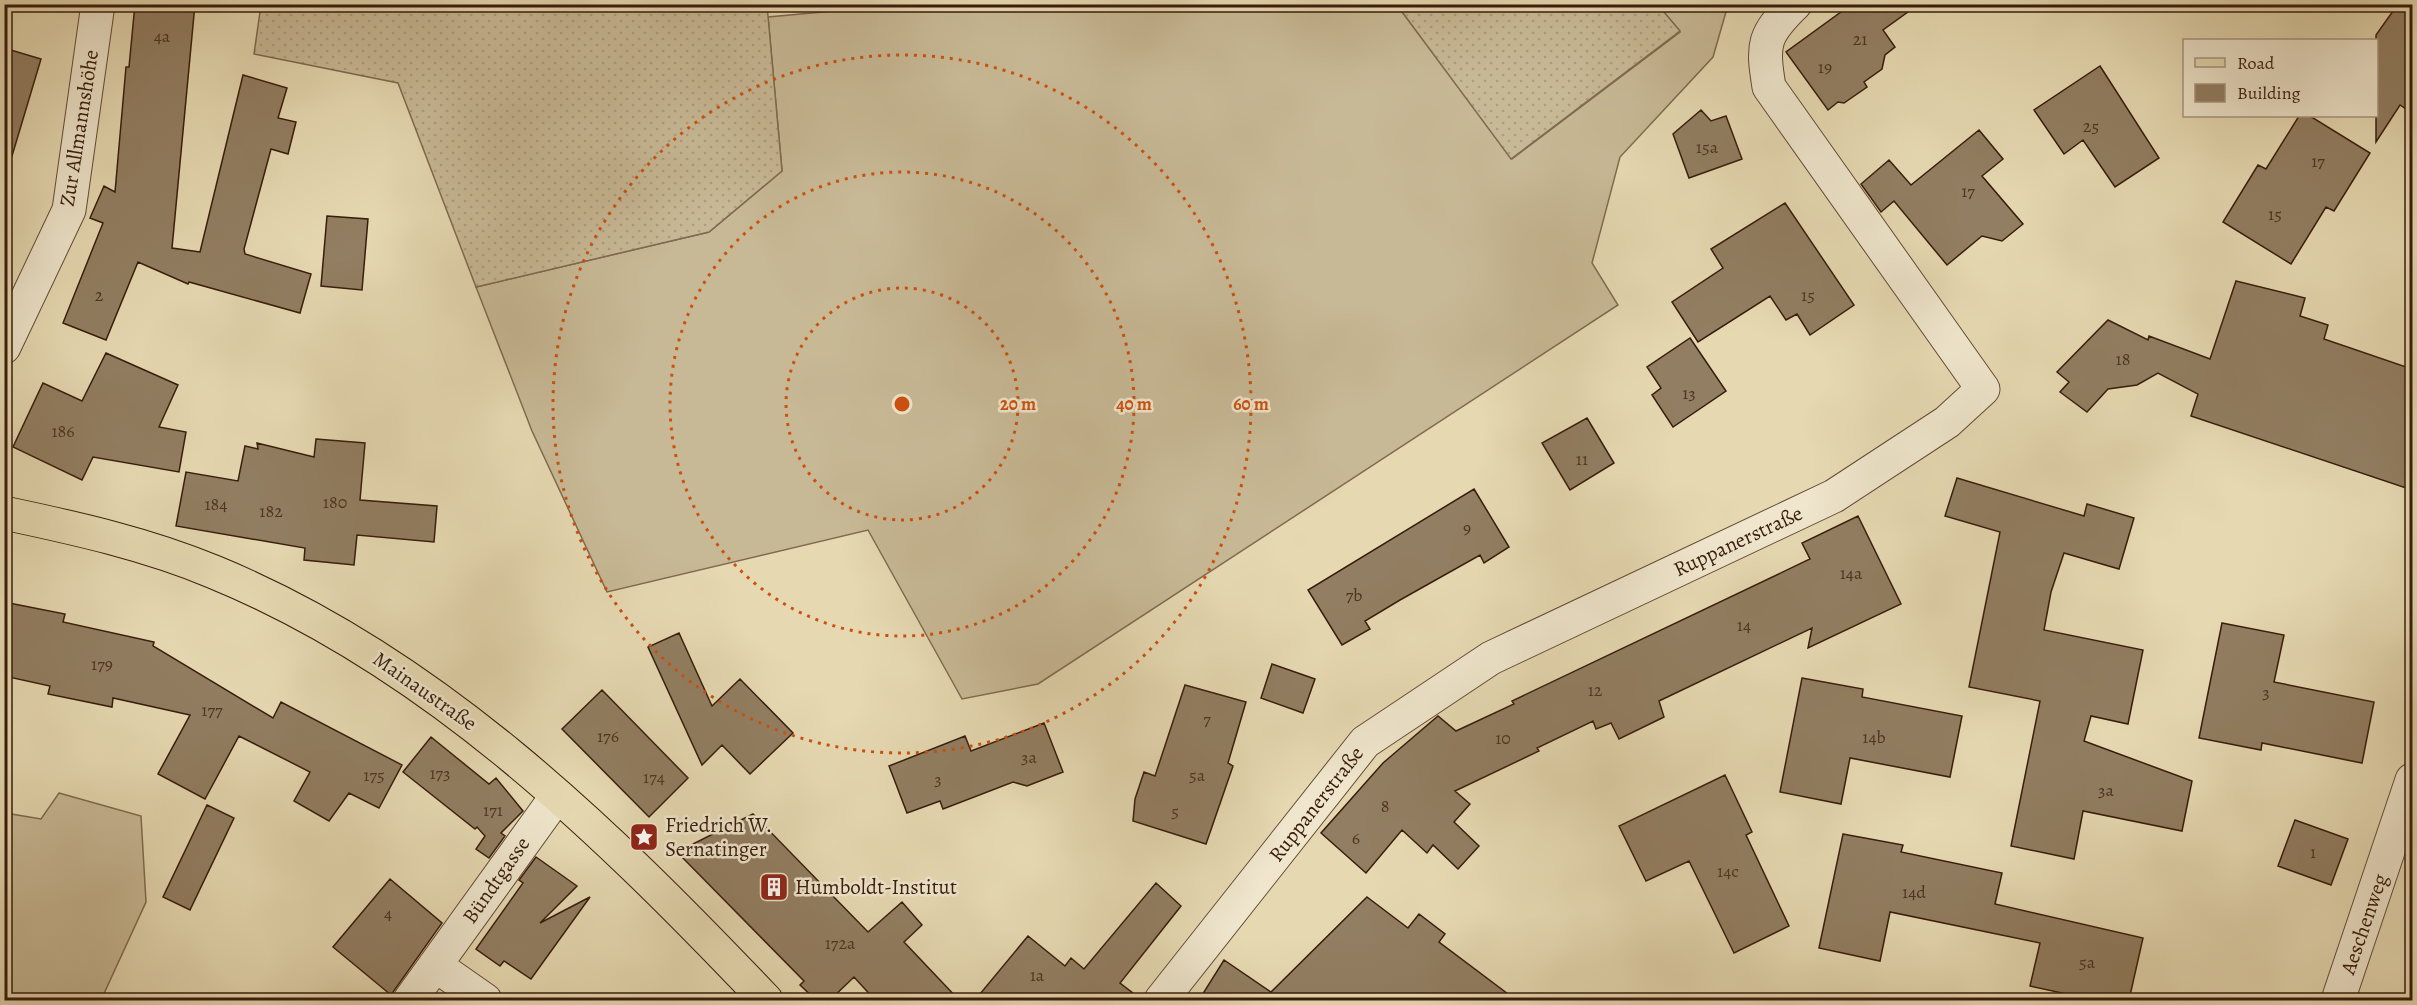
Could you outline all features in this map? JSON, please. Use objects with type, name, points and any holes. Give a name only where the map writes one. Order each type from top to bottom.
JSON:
[{"type":"main road","name":"Mainaustraße","points":[[4,513],[98,533],[213,572],[314,619],[353,641],[465,717],[557,796],[650,882],[766,1000]]},
{"type":"street","name":"Zur Allmannshöhe","points":[[4,347],[69,210],[98,4]]},
{"type":"street","name":"Ruppanerstraße","points":[[1161,1000],[1365,742],[1491,658],[1834,496],[1947,422],[1983,388],[1769,87],[1763,52],[1774,24],[1795,4]]},
{"type":"street","name":"Aeschenweg","points":[[2338,1000],[2412,780]]},
{"type":"street","name":"Bündtgasse","points":[[410,1000],[557,796]]},
{"type":"street","points":[[435,965],[485,1000]]},
{"type":"shaded area","points":[[911,4],[1397,5],[1512,159],[1680,32],[1658,5],[1728,5],[1713,57],[1620,157],[1592,263],[1618,305],[1038,684],[962,699],[868,530],[607,592],[532,431],[476,287],[709,232],[782,171],[768,17]]},
{"type":"shaded area","points":[[261,5],[767,5],[782,171],[709,232],[476,287],[398,83],[254,54]]},
{"type":"shaded area","points":[[1397,5],[1658,5],[1680,31],[1511,159]]},
{"type":"shaded area","points":[[59,793],[141,816],[146,902],[101,1000],[5,1000],[5,813],[41,819]]},
{"type":"building","points":[[135,4],[195,4],[172,248],[200,252],[243,75],[287,88],[278,118],[296,122],[288,154],[271,149],[244,249],[245,254],[311,274],[300,313],[189,282],[188,284],[138,262],[106,340],[63,323],[103,223],[90,218],[104,186],[115,192],[126,67],[129,67]]},
{"type":"building","points":[[1852,4],[1919,4],[1883,30],[1895,47],[1885,55],[1882,69],[1864,82],[1867,87],[1844,103],[1838,102],[1828,110],[1786,52]]},
{"type":"building","points":[[2398,4],[2412,4],[2412,113],[2400,105],[2376,142],[2378,39],[2376,35]]},
{"type":"building","points":[[4,48],[41,59],[12,156],[4,155]]},
{"type":"building","points":[[2100,66],[2159,158],[2115,187],[2083,140],[2064,154],[2034,110]]},
{"type":"building","points":[[1701,110],[1711,121],[1726,116],[1742,159],[1689,178],[1673,134]]},
{"type":"building","points":[[2298,117],[2312,117],[2370,153],[2334,211],[2326,207],[2291,264],[2223,222],[2258,165],[2266,169]]},
{"type":"building","points":[[1979,130],[2003,159],[1982,176],[2023,224],[2002,241],[1982,236],[1947,265],[1894,201],[1881,212],[1861,184],[1889,160],[1911,185]]},
{"type":"building","points":[[1785,203],[1854,305],[1810,335],[1797,314],[1786,320],[1770,296],[1698,342],[1672,302],[1723,268],[1711,249]]},
{"type":"building","points":[[327,216],[368,219],[362,290],[321,286]]},
{"type":"building","points":[[2236,281],[2305,298],[2300,316],[2328,325],[2324,339],[2412,369],[2412,490],[2191,416],[2198,394],[2158,373],[2137,385],[2108,389],[2087,412],[2060,392],[2069,382],[2057,372],[2108,320],[2148,340],[2149,336],[2210,359]]},
{"type":"building","points":[[1690,338],[1726,391],[1673,427],[1652,395],[1661,388],[1647,367]]},
{"type":"building","points":[[106,353],[178,385],[159,427],[186,432],[179,472],[93,457],[82,480],[13,447],[43,383],[82,401]]},
{"type":"building","points":[[1587,418],[1614,463],[1570,490],[1542,443]]},
{"type":"building","points":[[316,439],[365,443],[360,500],[437,506],[434,542],[357,535],[354,565],[304,560],[305,548],[176,526],[186,472],[238,481],[245,446],[258,449],[257,443],[314,457]]},
{"type":"building","points":[[1957,478],[2084,516],[2087,504],[2134,518],[2119,569],[2064,553],[2051,592],[2044,630],[2143,650],[2128,724],[2091,716],[2084,741],[2192,781],[2182,831],[2083,811],[2074,859],[2011,846],[2040,701],[1969,687],[2000,532],[1945,516]]},
{"type":"building","points":[[1474,489],[1509,547],[1484,563],[1480,555],[1400,600],[1365,621],[1370,629],[1342,645],[1308,590]]},
{"type":"building","points":[[1858,516],[1901,604],[1808,648],[1812,628],[1659,701],[1664,717],[1619,739],[1611,723],[1596,729],[1593,721],[1537,748],[1539,751],[1455,791],[1470,804],[1454,822],[1479,846],[1458,869],[1433,845],[1427,853],[1402,830],[1366,873],[1321,833],[1383,763],[1438,716],[1456,731],[1514,704],[1512,701],[1810,559],[1802,543]]},
{"type":"building","points":[[4,602],[65,614],[63,622],[154,642],[153,646],[273,718],[281,702],[402,765],[379,808],[349,793],[329,821],[294,801],[310,772],[239,736],[205,799],[158,774],[190,715],[113,698],[112,707],[48,694],[50,686],[4,676]]},
{"type":"building","points":[[2222,623],[2284,635],[2274,682],[2374,702],[2362,763],[2262,743],[2261,750],[2199,738]]},
{"type":"building","points":[[679,633],[712,706],[740,679],[793,733],[750,774],[722,745],[702,765],[648,647]]},
{"type":"building","points":[[1272,664],[1315,679],[1303,713],[1261,698]]},
{"type":"building","points":[[1802,678],[1863,689],[1862,697],[1962,716],[1950,777],[1850,758],[1841,804],[1780,792]]},
{"type":"building","points":[[1185,685],[1246,702],[1228,763],[1233,766],[1206,844],[1133,821],[1135,799],[1144,772],[1155,776]]},
{"type":"building","points":[[602,690],[688,778],[649,817],[562,729]]},
{"type":"building","points":[[1044,723],[1063,772],[1027,786],[1013,782],[943,809],[940,801],[907,813],[889,766],[965,736],[971,751]]},
{"type":"building","points":[[431,737],[489,784],[496,778],[523,811],[501,833],[505,836],[489,858],[476,849],[485,836],[477,827],[475,829],[403,772]]},
{"type":"building","points":[[1725,775],[1752,832],[1746,835],[1789,926],[1734,953],[1689,861],[1646,881],[1619,826]]},
{"type":"building","points":[[207,805],[234,818],[190,910],[163,897]]},
{"type":"building","points":[[753,814],[868,932],[902,902],[922,925],[904,942],[959,1000],[875,1000],[854,977],[830,1000],[816,1000],[800,985],[804,981],[677,852]]},
{"type":"building","points":[[2295,820],[2348,839],[2331,885],[2278,866]]},
{"type":"building","points":[[1843,834],[1903,845],[1901,852],[2002,873],[1995,904],[2143,938],[2129,1000],[2094,1000],[2030,986],[2040,943],[1890,912],[1880,961],[1819,948]]},
{"type":"building","points":[[536,857],[577,886],[540,923],[590,897],[531,979],[504,961],[500,966],[476,949],[523,883],[519,880]]},
{"type":"building","points":[[390,879],[442,923],[391,995],[333,947]]},
{"type":"building","points":[[1156,883],[1181,906],[1120,983],[1142,1000],[975,1000],[1028,936],[1065,966],[1071,958],[1084,969]]},
{"type":"building","points":[[1367,897],[1408,928],[1419,914],[1445,934],[1439,942],[1516,1000],[1199,1000],[1224,960],[1271,992]]},
{"type":"place","name":"Friedrich W. Sernatinger","points":[[644,837]]},
{"type":"place","name":"Humboldt-Institut","points":[[774,887]]}]
